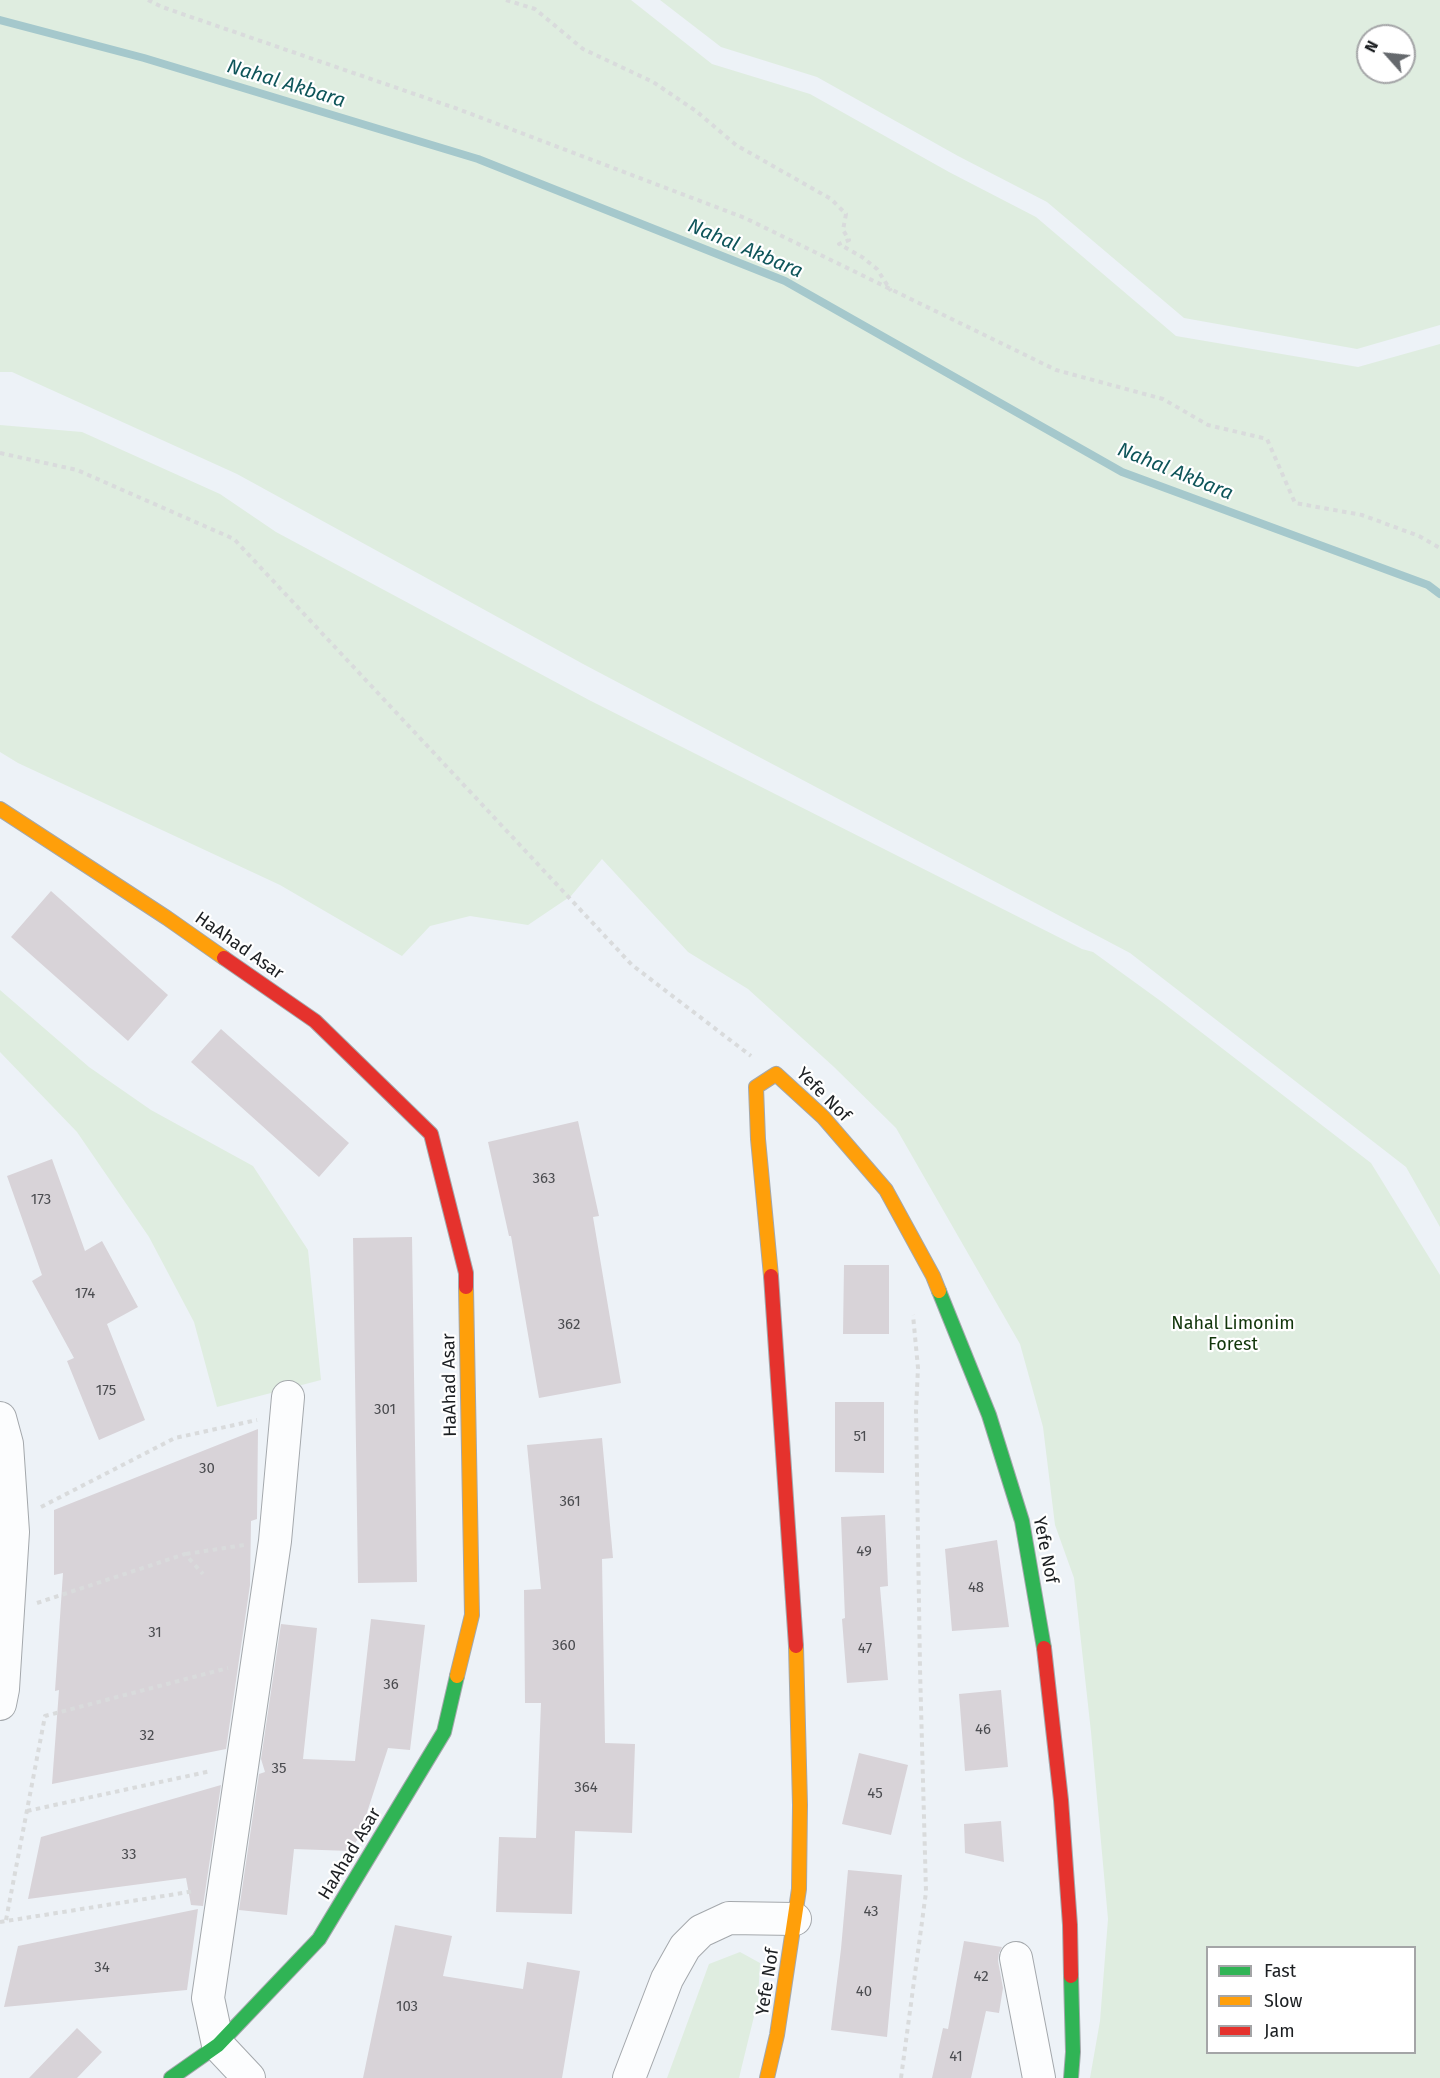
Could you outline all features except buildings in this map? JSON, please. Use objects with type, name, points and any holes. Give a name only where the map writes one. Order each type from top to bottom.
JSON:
[{"type":"street","name":"HaAhad Asar","points":[[0,809],[167,918],[315,1021],[431,1134],[466,1273],[472,1615],[444,1732],[319,1940],[218,2044],[171,2078]]},
{"type":"street","name":"Yefe Nof","points":[[767,2078],[777,2035],[799,1889],[800,1805],[795,1622],[756,1087],[776,1074],[823,1117],[886,1190],[933,1276],[989,1415],[1022,1521],[1046,1653],[1061,1800],[1070,1925],[1073,2052],[1071,2078]]},
{"type":"street","points":[[249,2078],[218,2044],[208,1998],[275,1540],[288,1405]]},
{"type":"street","points":[[0,1418],[7,1444],[13,1532],[3,1689],[0,1704]]},
{"type":"street","points":[[629,2078],[667,1979],[685,1947],[701,1931],[729,1918],[795,1919]]},
{"type":"street","points":[[1016,1958],[1039,2078]]},
{"type":"path","points":[[148,0],[162,7],[458,109],[745,218],[1056,370],[1163,399],[1208,425],[1267,439],[1295,503],[1362,515],[1419,536],[1440,548]]},
{"type":"path","points":[[506,0],[536,9],[583,49],[653,81],[696,111],[736,145],[831,199],[846,214],[843,230],[849,240],[839,244],[862,256],[878,269],[892,291]]},
{"type":"path","points":[[0,453],[77,470],[234,539],[632,965],[776,1074]]},
{"type":"path","points":[[901,2078],[926,1892],[916,1410],[918,1368],[913,1313]]},
{"type":"path","points":[[36,1509],[175,1438],[288,1405]]},
{"type":"path","points":[[31,1605],[185,1554],[275,1540]]},
{"type":"path","points":[[185,1554],[203,1574]]},
{"type":"path","points":[[6,1920],[45,1716],[258,1660]]},
{"type":"path","points":[[27,1811],[242,1764]]},
{"type":"path","points":[[0,1922],[224,1887]]},
{"type":"green space","points":[[0,0],[631,0],[712,64],[810,94],[949,172],[1036,217],[1176,336],[1358,367],[1440,344],[1440,1227],[1406,1167],[1130,953],[585,665],[237,474],[12,372],[0,372]]},
{"type":"green space","points":[[660,0],[1440,0],[1440,325],[1357,349],[1184,318],[1047,202],[958,156],[817,77],[721,47]]},
{"type":"green space","name":"Nahal Limonim Forest","points":[[0,425],[82,432],[220,494],[276,532],[589,700],[1082,949],[1093,952],[1162,1002],[1371,1163],[1440,1275],[1440,2078],[1090,2078],[1100,2021],[1108,1919],[1074,1578],[1055,1525],[1043,1427],[1020,1344],[896,1128],[834,1067],[748,989],[688,952],[602,859],[571,896],[528,925],[470,916],[430,926],[402,956],[280,885],[18,763],[0,752]]},
{"type":"green space","points":[[0,990],[89,1067],[151,1110],[253,1166],[308,1250],[321,1380],[217,1407],[194,1322],[149,1237],[77,1132],[0,1052]]},
{"type":"green space","points":[[740,1952],[760,1963],[758,2000],[739,2078],[667,2078],[709,1964]]},
{"type":"waterway","name":"Nahal Akbara","points":[[0,20],[144,58],[478,159],[785,281],[1122,472],[1428,585],[1440,594]]},
{"type":"traffic: fast","points":[[939,1291],[989,1415],[1022,1521],[1044,1648]]},
{"type":"traffic: fast","points":[[171,2078],[218,2045],[319,1939],[444,1732],[457,1676]]},
{"type":"traffic: fast","points":[[1071,1976],[1073,2052],[1071,2078]]},
{"type":"traffic: slow","points":[[0,809],[224,958]]},
{"type":"traffic: slow","points":[[771,1276],[758,1139],[756,1087],[776,1074],[823,1117],[886,1190],[939,1291]]},
{"type":"traffic: slow","points":[[457,1676],[472,1615],[466,1287]]},
{"type":"traffic: slow","points":[[767,2078],[777,2035],[799,1889],[800,1805],[796,1646]]},
{"type":"traffic: jam","points":[[224,958],[315,1021],[431,1134],[466,1273],[466,1287]]},
{"type":"traffic: jam","points":[[771,1276],[796,1646]]},
{"type":"traffic: jam","points":[[1044,1648],[1061,1800],[1070,1925],[1071,1976]]}]
